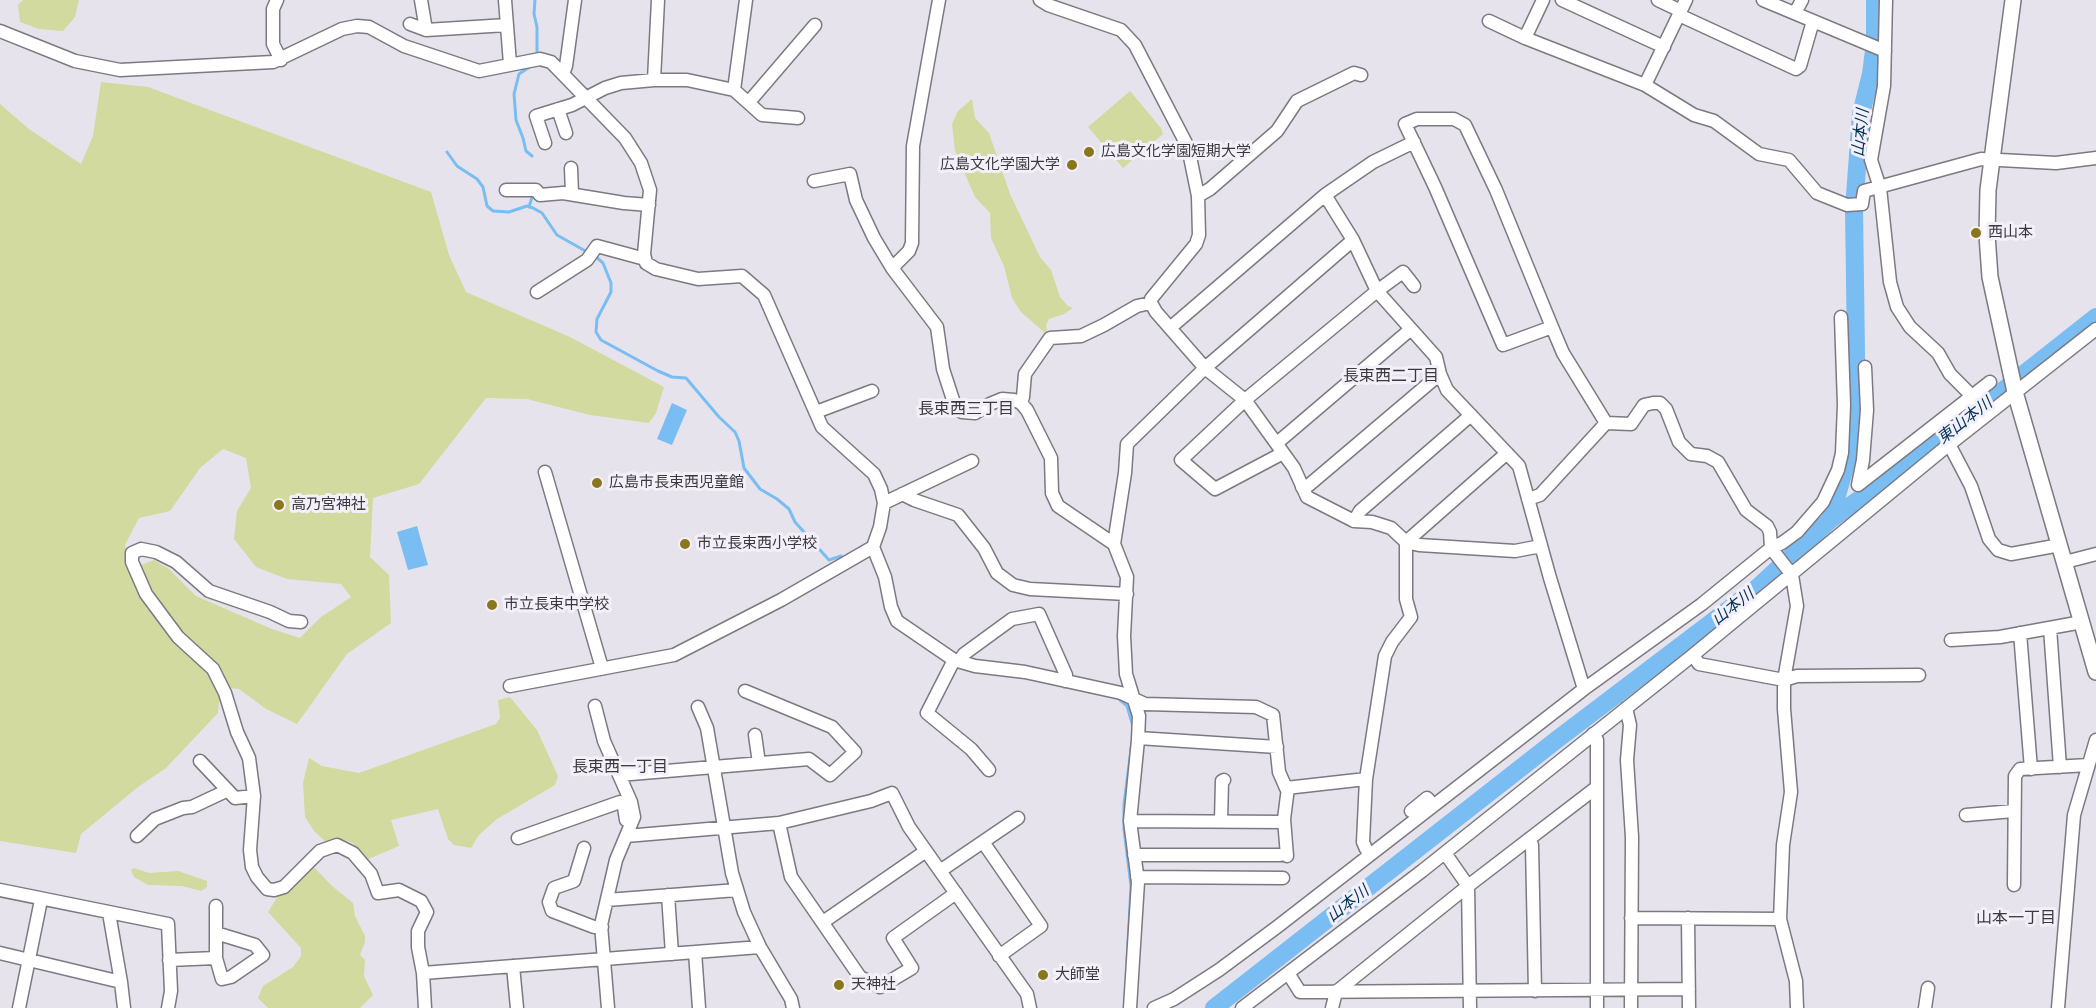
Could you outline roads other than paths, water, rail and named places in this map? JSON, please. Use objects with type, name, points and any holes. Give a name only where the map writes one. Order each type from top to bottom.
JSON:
[{"type":"street","points":[[277,0],[273,9],[273,44],[281,60]]},
{"type":"street","points":[[421,0],[426,30]]},
{"type":"street","points":[[505,0],[510,64]]},
{"type":"street","points":[[563,74],[575,0]]},
{"type":"street","points":[[654,80],[658,0]]},
{"type":"street","points":[[734,90],[746,0]]},
{"type":"street","points":[[892,268],[909,251],[912,243],[913,146],[939,0]]},
{"type":"street","points":[[1040,0],[1048,5],[1121,30],[1135,45],[1188,147],[1198,196],[1199,235],[1196,244],[1151,299],[1151,303]]},
{"type":"street","points":[[1525,38],[1543,0]]},
{"type":"street","points":[[1562,0],[1664,47]]},
{"type":"street","points":[[1658,0],[1682,8],[1796,69],[1800,66],[1813,21]]},
{"type":"street","points":[[1763,0],[1885,51]]},
{"type":"street","points":[[1795,13],[1802,0]]},
{"type":"street","points":[[1886,0],[1884,86],[1871,160],[1880,188],[1890,282],[1897,307],[1910,327],[1938,353],[1950,374],[1972,399],[1992,410]]},
{"type":"street","points":[[2013,0],[1992,160],[1988,213],[1990,277],[2010,372],[2065,562],[2088,629],[2096,672]]},
{"type":"street","points":[[1645,85],[1682,8]]},
{"type":"street","points":[[1489,21],[1525,38],[1645,85],[1694,115],[1714,121],[1759,154],[1789,160],[1816,193],[1854,204],[1862,204],[1864,191],[1981,159],[2056,163],[2096,158]]},
{"type":"street","points":[[410,24],[426,30],[507,25]]},
{"type":"street","points":[[749,102],[815,25]]},
{"type":"street","points":[[0,31],[75,61],[120,70],[273,62],[342,29],[357,26],[369,27],[404,46],[479,71],[540,59],[551,62],[625,138],[641,164],[650,190],[644,254],[646,263],[656,270],[699,279],[742,276],[764,295],[822,427],[874,474],[881,489],[884,502],[880,526],[873,547],[885,577],[891,607],[897,621],[956,660],[975,666],[1025,672],[1121,693],[1145,704],[1256,707],[1274,715],[1279,772],[1288,788]]},
{"type":"street","points":[[1198,196],[1210,189],[1277,131],[1297,101],[1354,73],[1361,75]]},
{"type":"street","points":[[545,142],[536,116],[621,83],[687,80],[734,90],[762,115],[798,118]]},
{"type":"street","points":[[558,109],[566,133]]},
{"type":"street","points":[[1552,327],[1503,345],[1406,124],[1417,119],[1454,119],[1465,125],[1496,190],[1563,353],[1606,423]]},
{"type":"street","points":[[1170,328],[1325,195],[1373,162],[1414,142]]},
{"type":"street","points":[[571,168],[572,194]]},
{"type":"street","points":[[814,181],[850,174],[856,200],[874,238],[892,268],[937,327],[943,369],[955,406],[962,412],[975,413],[1002,399],[1021,403],[1027,410],[1051,458],[1052,493],[1058,506],[1114,544]]},
{"type":"street","points":[[536,176],[536,190],[540,195],[572,194],[624,204],[649,205]]},
{"type":"street","points":[[506,190],[536,190]]},
{"type":"street","points":[[1325,195],[1353,240],[1377,291],[1436,357],[1447,390],[1520,466],[1541,546],[1584,689]]},
{"type":"street","points":[[1130,1008],[1137,877],[1130,821],[1139,716],[1126,674],[1124,636],[1128,594],[1127,577],[1114,544],[1127,444],[1205,368],[1353,240]]},
{"type":"street","points":[[537,292],[587,260],[597,246],[645,259]]},
{"type":"street","points":[[1411,329],[1280,448],[1215,489],[1181,460],[1245,400],[1377,291],[1403,272],[1414,286]]},
{"type":"street","points":[[1021,403],[1025,374],[1050,338],[1081,336],[1137,306],[1151,303]]},
{"type":"street","points":[[1151,303],[1205,368],[1245,400],[1294,468],[1306,497],[1354,521],[1372,522],[1391,528],[1406,542],[1419,545],[1515,551],[1541,546]]},
{"type":"street","points":[[1154,1008],[1174,999],[1219,970],[1277,927],[1415,814],[1702,604],[1810,518],[1823,502],[1838,470],[1844,437],[1841,317]]},
{"type":"street","points":[[1242,1008],[1445,853],[1792,575],[2015,390],[2096,329]]},
{"type":"street","points":[[1865,367],[1866,421],[1863,460],[1858,485],[1972,399],[1990,382]]},
{"type":"street","points":[[1302,487],[1440,374]]},
{"type":"street","points":[[816,412],[872,391]]},
{"type":"street","points":[[1528,499],[1540,495],[1606,423],[1631,424],[1644,405],[1660,403],[1666,409],[1679,442],[1691,454],[1707,456],[1718,462],[1746,510],[1767,526],[1770,532],[1771,548],[1792,575],[1797,606],[1784,681],[1791,792],[1783,845],[1780,919],[1796,981],[1797,1008]]},
{"type":"street","points":[[1354,521],[1360,511],[1471,415]]},
{"type":"street","points":[[1949,444],[1971,486],[1989,539],[1998,550],[2012,554],[2060,544]]},
{"type":"street","points":[[1366,849],[1363,842],[1366,779],[1385,656],[1392,642],[1411,617],[1406,599],[1406,542],[1507,453]]},
{"type":"street","points":[[884,502],[972,461]]},
{"type":"street","points":[[545,472],[602,668]]},
{"type":"street","points":[[902,494],[958,515],[984,548],[998,573],[1012,585],[1030,589],[1128,594]]},
{"type":"street","points":[[510,686],[674,655],[781,600],[873,547]]},
{"type":"street","points":[[301,622],[289,621],[209,591],[189,576],[176,562],[156,552],[141,549],[132,553],[132,562],[146,594],[178,637],[213,669],[225,693],[237,732],[249,758],[254,796],[250,850],[252,867],[257,877],[267,889],[274,890],[284,887],[320,851],[337,845],[353,853],[370,874],[378,893],[399,890],[421,901],[427,912],[418,931],[425,1008]]},
{"type":"street","points":[[2065,562],[2096,554]]},
{"type":"street","points":[[989,770],[971,749],[927,713],[956,660],[1012,619],[1039,614],[1066,675],[1065,681]]},
{"type":"street","points":[[1951,640],[2000,637],[2050,628],[2088,629]]},
{"type":"street","points":[[2050,628],[2060,767]]},
{"type":"street","points":[[2020,633],[2031,769]]},
{"type":"street","points":[[1693,655],[1699,664],[1784,681],[1797,676],[1919,675]]},
{"type":"street","points":[[619,775],[809,759],[831,775],[855,752],[832,728],[746,691]]},
{"type":"street","points":[[596,706],[604,741],[631,802],[634,817],[616,860],[602,927],[608,1008]]},
{"type":"street","points":[[698,707],[706,728],[715,767],[732,873],[737,890],[760,947],[791,999],[793,1008]]},
{"type":"street","points":[[1626,708],[1630,725],[1627,760],[1632,837],[1631,1008]]},
{"type":"street","points":[[1593,734],[1597,740],[1598,787],[1597,1008]]},
{"type":"street","points":[[755,735],[759,763]]},
{"type":"street","points":[[1138,738],[1277,747]]},
{"type":"street","points":[[2058,1008],[2074,815],[2096,740]]},
{"type":"street","points":[[200,761],[235,798],[254,796]]},
{"type":"street","points":[[2014,885],[2015,776],[2020,770],[2088,765]]},
{"type":"street","points":[[1288,788],[1366,779]]},
{"type":"street","points":[[1221,821],[1222,781],[1224,780]]},
{"type":"street","points":[[1332,1008],[1336,992],[1468,885],[1598,787]]},
{"type":"street","points":[[1134,855],[1283,856],[1288,788]]},
{"type":"street","points":[[137,836],[154,819],[192,807],[226,791]]},
{"type":"street","points":[[628,831],[725,829],[779,823],[871,801],[892,793],[909,827],[1027,994],[1030,1008]]},
{"type":"street","points":[[1277,927],[1282,916],[1366,849],[1417,815],[1415,814],[1427,798],[1429,800]]},
{"type":"street","points":[[518,838],[620,802],[624,807],[628,831]]},
{"type":"street","points":[[1966,815],[2014,811]]},
{"type":"street","points":[[940,871],[1018,818]]},
{"type":"street","points":[[1130,821],[1284,822]]},
{"type":"street","points":[[779,823],[791,877],[860,977],[880,987],[912,968],[893,938],[956,893]]},
{"type":"street","points":[[1529,839],[1532,845],[1535,991]]},
{"type":"street","points":[[983,842],[1041,926],[999,956]]},
{"type":"street","points":[[584,848],[574,881],[554,888],[549,902],[552,911],[594,927],[602,927]]},
{"type":"street","points":[[823,922],[926,851]]},
{"type":"street","points":[[1445,853],[1468,885],[1470,1008]]},
{"type":"street","points":[[1137,877],[1283,878]]},
{"type":"street","points":[[0,890],[168,924],[171,991],[168,1008]]},
{"type":"street","points":[[607,900],[737,890]]},
{"type":"street","points":[[668,895],[672,954]]},
{"type":"street","points":[[19,1008],[41,900]]},
{"type":"street","points":[[216,906],[216,933],[216,958],[222,979],[231,977],[263,955],[255,945],[216,933]]},
{"type":"street","points":[[109,913],[122,982],[124,1008]]},
{"type":"street","points":[[1631,918],[1780,919]]},
{"type":"street","points":[[1688,918],[1689,1008]]},
{"type":"street","points":[[423,973],[760,947]]},
{"type":"street","points":[[694,952],[699,1008]]},
{"type":"street","points":[[0,953],[122,982]]},
{"type":"street","points":[[170,960],[216,958]]},
{"type":"street","points":[[513,966],[517,1008]]},
{"type":"street","points":[[1288,973],[1300,992],[1689,990]]},
{"type":"street","points":[[1925,1008],[1929,988]]},
{"type":"water","points":[[672,403],[687,410],[672,445],[657,439]]},
{"type":"water","points":[[417,526],[428,565],[408,570],[397,532]]},
{"type":"waterway","points":[[535,0],[537,55]]},
{"type":"waterway","name":"山本川","points":[[1830,520],[1857,425],[1854,209],[1861,114],[1871,74],[1875,43],[1875,0]]},
{"type":"waterway","points":[[531,66],[519,74],[514,94],[516,120],[526,151],[532,156]]},
{"type":"waterway","points":[[447,152],[457,166],[477,179],[483,187],[487,206],[493,211],[509,212],[527,206],[533,208],[542,213],[557,235],[589,253]]},
{"type":"waterway","points":[[529,207],[533,194]]},
{"type":"waterway","points":[[595,256],[603,263],[611,283],[611,292],[597,319],[596,332],[601,340],[658,371],[672,377],[686,378],[735,432],[744,468],[760,489],[789,509],[795,522],[829,560],[841,556]]},
{"type":"waterway","name":"山本川","points":[[1214,1008],[1559,738],[1757,588],[1830,520],[1916,459],[2096,317]]},
{"type":"waterway","points":[[1119,699],[1127,706],[1133,726]]},
{"type":"waterway","points":[[1127,962],[1131,886],[1124,829],[1124,804],[1132,742]]},
{"type":"place","name":"広島文化学園短期大学","points":[[1089,152]]},
{"type":"place","name":"広島文化学園大学","points":[[1072,165]]},
{"type":"place","name":"西山本","points":[[1976,233]]},
{"type":"place","name":"広島市長束西児童館","points":[[597,483]]},
{"type":"place","name":"高乃宮神社","points":[[279,505]]},
{"type":"place","name":"市立長束西小学校","points":[[685,544]]},
{"type":"place","name":"市立長束中学校","points":[[492,605]]},
{"type":"place","name":"大師堂","points":[[1043,975]]},
{"type":"place","name":"天神社","points":[[839,985]]},
{"type":"district","name":"長束西二丁目","points":[[1391,376]]},
{"type":"district","name":"長束西三丁目","points":[[966,409]]},
{"type":"district","name":"長束西一丁目","points":[[620,767]]},
{"type":"district","name":"山本一丁目","points":[[2016,918]]},
{"type":"water label","name":"東山本川","points":[[1965,421]]}]
